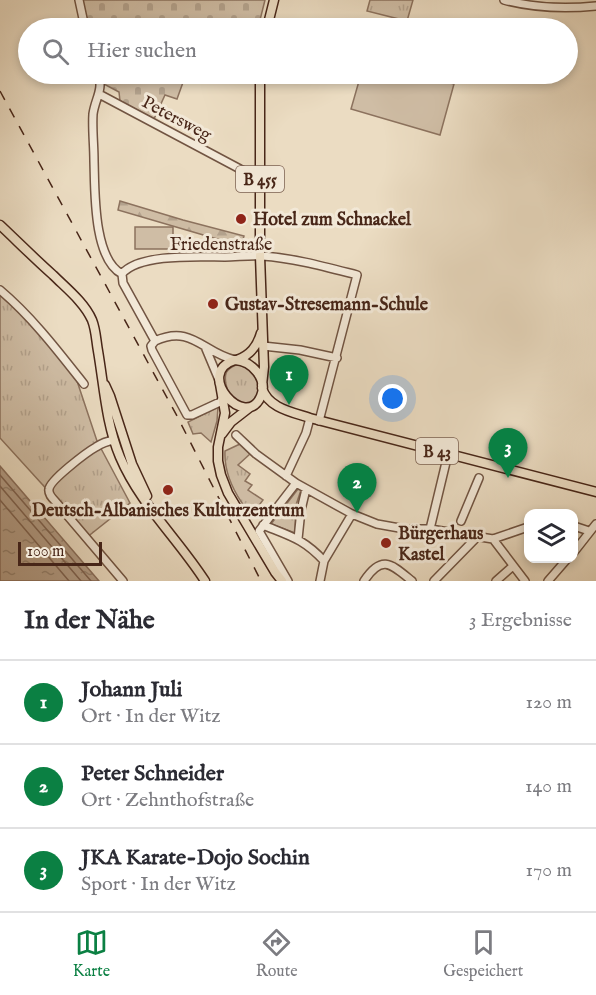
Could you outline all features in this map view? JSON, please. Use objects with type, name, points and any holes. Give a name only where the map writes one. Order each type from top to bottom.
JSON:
[{"type":"main road","points":[[270,18],[274,0]]},
{"type":"main road","name":"B 455","points":[[220,437],[231,422],[259,400],[264,377],[260,84]]},
{"type":"main road","points":[[0,225],[86,310],[94,329],[104,382],[105,406],[122,461],[142,499],[205,581]]},
{"type":"main road","name":"B 455","points":[[220,383],[220,371],[223,367],[248,355],[253,350],[259,340],[262,327]]},
{"type":"main road","points":[[235,360],[251,366],[258,374],[267,398],[278,407]]},
{"type":"main road","points":[[104,382],[128,454],[157,516]]},
{"type":"main road","points":[[220,383],[225,413],[217,456],[220,475],[276,578],[282,581]]},
{"type":"main road","points":[[220,383],[232,403],[239,407],[250,407]]},
{"type":"main road","name":"B 43","points":[[250,407],[278,407],[319,421],[448,454],[482,471],[596,492]]},
{"type":"street","points":[[79,0],[83,18]]},
{"type":"street","points":[[504,0],[542,7],[583,4],[596,6]]},
{"type":"street","points":[[101,84],[93,122],[94,182],[101,240],[111,265],[122,274],[123,283],[155,340]]},
{"type":"street","name":"Petersweg","points":[[99,94],[240,169],[260,175]]},
{"type":"street","name":"Friedenstraße","points":[[122,274],[128,268],[140,263],[170,258],[261,256],[316,265],[357,275],[337,358]]},
{"type":"street","points":[[0,290],[15,302],[84,384]]},
{"type":"street","points":[[223,398],[192,415],[187,415],[152,350],[151,344],[166,336],[179,335],[189,337],[222,356],[235,360]]},
{"type":"street","points":[[202,345],[210,357],[220,383]]},
{"type":"street","points":[[263,346],[300,350],[337,358],[319,421]]},
{"type":"street","points":[[286,476],[306,433],[310,418]]},
{"type":"street","points":[[114,440],[119,427]]},
{"type":"street","points":[[236,435],[256,454],[296,483],[352,514],[386,527],[405,529],[459,527],[478,536],[493,539],[524,528]]},
{"type":"street","points":[[114,440],[128,454]]},
{"type":"street","points":[[114,440],[87,452],[54,481],[49,487],[49,492],[123,581]]},
{"type":"street","points":[[430,529],[448,454]]},
{"type":"street","points":[[459,527],[482,471]]},
{"type":"street","points":[[261,528],[296,483]]},
{"type":"street","points":[[298,538],[306,489]]},
{"type":"street","points":[[320,581],[324,562],[352,514]]},
{"type":"street","points":[[578,545],[596,524]]},
{"type":"street","points":[[261,528],[298,538],[324,562]]},
{"type":"street","points":[[261,528],[288,581]]},
{"type":"street","points":[[578,528],[589,531]]},
{"type":"street","points":[[434,581],[478,536]]},
{"type":"street","points":[[493,539],[525,581]]},
{"type":"street","points":[[548,581],[564,563]]},
{"type":"street","points":[[364,581],[375,567],[386,564],[396,568],[412,581]]},
{"type":"street","points":[[496,581],[513,566]]},
{"type":"green space","points":[[82,0],[265,0],[260,18],[86,18]]},
{"type":"green space","points":[[370,0],[413,0],[408,18],[395,18],[367,11]]},
{"type":"green space","points":[[104,84],[182,84],[177,99],[165,95],[154,119],[120,101],[119,92]]},
{"type":"green space","points":[[358,84],[454,84],[440,135],[351,109]]},
{"type":"green space","points":[[120,201],[244,236],[241,246],[118,210]]},
{"type":"green space","points":[[135,227],[173,227],[173,249],[135,249]]},
{"type":"green space","points":[[0,290],[74,372],[97,441],[130,503],[86,538],[51,494],[0,438]]},
{"type":"green space","points":[[236,365],[250,370],[257,381],[260,391],[251,404],[241,404],[228,391],[226,375],[230,368]]},
{"type":"green space","points":[[218,407],[211,442],[201,433],[193,434],[188,422]]},
{"type":"green space","points":[[240,444],[250,454],[238,465],[250,474],[245,481],[252,485],[248,490],[263,500],[251,516],[235,491],[226,465],[225,451]]},
{"type":"green space","points":[[298,489],[301,490],[296,505],[295,533],[271,524]]},
{"type":"water","points":[[0,466],[99,581],[0,581]]},
{"type":"railway","points":[[0,91],[177,416],[261,581]]},
{"type":"place","name":"Hotel zum Schnackel","points":[[241,219]]},
{"type":"place","name":"Gustav-Stresemann-Schule","points":[[213,304]]},
{"type":"place","name":"Johann Juli","points":[[289,405]]},
{"type":"place","name":"JKA Karate-Dojo Sochin","points":[[508,478]]},
{"type":"place","name":"Deutsch-Albanisches Kulturzentrum","points":[[168,490]]},
{"type":"place","name":"Peter Schneider","points":[[357,513]]},
{"type":"place","name":"Bürgerhaus Kastel","points":[[386,543]]}]
